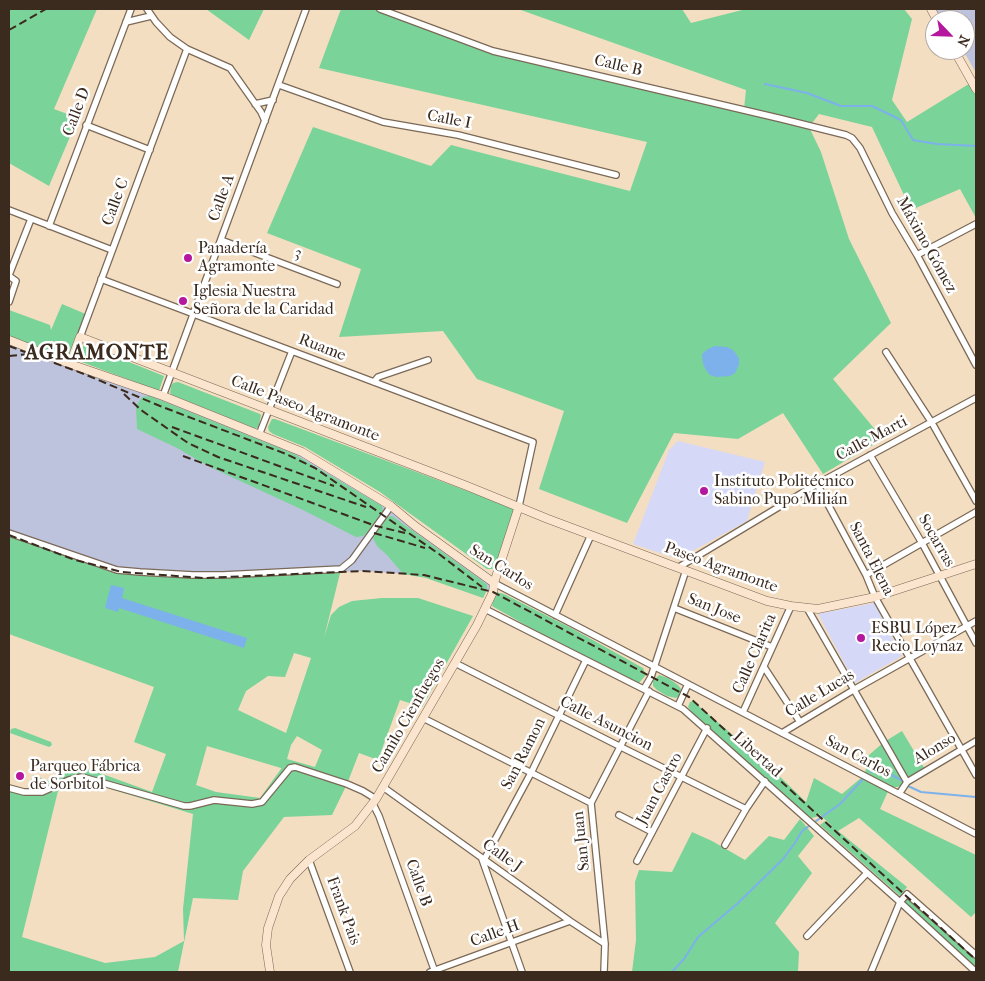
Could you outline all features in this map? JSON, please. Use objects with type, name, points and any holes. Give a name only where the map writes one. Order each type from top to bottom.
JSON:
[{"type":"street","name":"Calle D","points":[[49,226],[131,9]]},
{"type":"street","points":[[147,9],[170,37],[187,49],[230,68],[261,112],[265,121]]},
{"type":"street","name":"Calle A","points":[[163,396],[306,9]]},
{"type":"street","name":"Calle B","points":[[380,9],[493,51],[782,119],[852,138]]},
{"type":"street","points":[[126,22],[152,16]]},
{"type":"street","name":"Calle C","points":[[70,364],[187,49]]},
{"type":"street","points":[[960,60],[976,90]]},
{"type":"street","name":"Calle I","points":[[279,85],[383,122],[458,135],[616,175]]},
{"type":"street","points":[[255,104],[273,100]]},
{"type":"street","points":[[86,125],[150,150]]},
{"type":"street","name":"Máximo Gómez","points":[[852,138],[860,148],[892,213],[917,255],[976,365]]},
{"type":"street","points":[[9,210],[112,250]]},
{"type":"street","points":[[9,302],[16,280],[9,276],[31,219]]},
{"type":"street","points":[[917,255],[976,224]]},
{"type":"street","name":"3","points":[[221,240],[337,284]]},
{"type":"street","name":"Ruame","points":[[101,279],[533,442]]},
{"type":"street","name":"Calle Paseo Agramonte","points":[[80,337],[519,506]]},
{"type":"street","name":"San Carlos","points":[[9,340],[70,364],[163,396],[302,452],[391,506],[415,526],[494,583],[976,834]]},
{"type":"street","points":[[259,435],[267,410],[292,351]]},
{"type":"street","points":[[886,352],[932,423],[976,502]]},
{"type":"street","points":[[374,382],[378,377],[428,360]]},
{"type":"street","name":"Calle Marti","points":[[683,569],[817,484],[976,398]]},
{"type":"street","name":"Camilo Cienfuegos","points":[[270,972],[266,945],[268,928],[278,896],[290,879],[309,860],[355,826],[374,802],[456,663],[485,609],[519,506],[533,442]]},
{"type":"street","name":"Socarras","points":[[870,455],[922,543],[976,642]]},
{"type":"street","name":"Santa Elena","points":[[817,484],[866,575],[875,597],[976,775]]},
{"type":"street","points":[[9,533],[117,570],[193,575],[341,569],[352,560],[391,506]]},
{"type":"street","name":"Paseo Agramonte","points":[[519,506],[767,601],[791,606],[818,609],[875,597],[976,564]]},
{"type":"street","points":[[866,575],[976,512]]},
{"type":"street","points":[[555,615],[591,535]]},
{"type":"street","name":"San Juan","points":[[604,972],[605,944],[591,803],[621,747],[647,690],[674,608],[683,569]]},
{"type":"street","name":"Calle Clarita","points":[[743,712],[791,606]]},
{"type":"street","name":"San Jose","points":[[674,608],[772,647]]},
{"type":"street","points":[[808,608],[907,782],[899,794]]},
{"type":"street","name":"Libertad","points":[[485,609],[678,706],[707,728],[976,972]]},
{"type":"street","name":"Calle Lucas","points":[[782,732],[976,621]]},
{"type":"street","name":"San Ramon","points":[[483,859],[531,773],[586,660]]},
{"type":"street","name":"Calle Asuncion","points":[[456,663],[746,809]]},
{"type":"street","points":[[764,667],[800,722]]},
{"type":"street","points":[[678,706],[688,684]]},
{"type":"street","points":[[423,718],[591,803]]},
{"type":"street","name":"Juan Castro","points":[[637,861],[707,728]]},
{"type":"street","name":"Alonso","points":[[907,782],[976,741]]},
{"type":"street","points":[[9,788],[24,792],[42,792],[69,780],[82,777],[184,806],[214,800],[252,804],[262,802],[290,768],[295,767],[363,791],[374,802]]},
{"type":"street","points":[[725,845],[765,781]]},
{"type":"street","name":"Calle J","points":[[383,787],[605,944]]},
{"type":"street","name":"Calle B","points":[[374,802],[433,972]]},
{"type":"street","points":[[619,815],[652,832]]},
{"type":"street","points":[[483,859],[522,972]]},
{"type":"street","name":"Frank Pais","points":[[309,860],[350,972]]},
{"type":"street","points":[[807,936],[867,872]]},
{"type":"street","points":[[870,972],[900,902],[909,894],[976,954]]},
{"type":"street","name":"Calle H","points":[[433,972],[570,921]]},
{"type":"shaded area","points":[[976,9],[976,73],[969,60],[975,60],[975,10],[932,10]]},
{"type":"shaded area","points":[[9,340],[302,452],[379,498],[494,583],[493,592],[424,575],[362,571],[204,578],[122,572],[9,530]]},
{"type":"shaded area","name":"Instituto Politécnico Sabino Pupo Milián","points":[[678,441],[765,462],[747,521],[678,559],[633,544],[669,450]]},
{"type":"shaded area","name":"ESBU López Recio Loynaz","points":[[874,603],[902,656],[855,683],[818,614]]},
{"type":"green space","points":[[9,9],[97,9],[54,109],[78,118],[49,186],[9,163]]},
{"type":"green space","points":[[206,9],[264,9],[249,40]]},
{"type":"green space","points":[[341,9],[380,9],[493,51],[744,109],[746,90],[518,9],[682,9],[691,23],[746,9],[904,9],[912,19],[892,100],[907,122],[972,82],[976,89],[976,218],[960,189],[911,210],[872,127],[819,114],[809,127],[821,152],[849,239],[891,323],[833,379],[883,439],[823,474],[783,413],[738,439],[674,433],[627,523],[539,489],[564,411],[477,379],[443,331],[339,337],[361,269],[267,233],[313,127],[431,166],[451,145],[630,191],[647,142],[319,68]]},
{"type":"green space","points":[[62,304],[88,315],[70,364],[9,340],[9,310],[50,325],[51,330]]},
{"type":"green space","points":[[84,344],[164,376],[159,391],[79,361]]},
{"type":"green space","points":[[178,382],[260,414],[259,425],[257,428],[254,428],[172,395],[170,393],[171,386],[173,383]]},
{"type":"green space","points":[[150,396],[294,454],[382,506],[383,511],[371,529],[363,536],[356,537],[210,467],[177,448],[137,429],[136,406],[142,397]]},
{"type":"green space","points":[[272,419],[514,509],[495,569],[487,569],[380,492],[305,447],[273,434],[269,431],[268,427]]},
{"type":"green space","points":[[392,516],[487,585],[483,598],[426,578],[403,574],[377,546],[373,538],[387,517]]},
{"type":"green space","points":[[9,533],[122,572],[204,578],[341,569],[324,638],[331,615],[339,607],[352,601],[382,598],[418,598],[473,616],[422,707],[400,700],[378,760],[359,753],[332,815],[284,817],[243,871],[238,900],[193,898],[178,972],[9,972],[9,784],[27,791],[33,775],[55,783],[64,760],[152,792],[166,754],[134,742],[154,687],[9,634]],"holes":[[[294,653],[311,658],[286,733],[238,710],[246,691],[268,676],[285,677]],[[297,736],[322,750],[315,767],[287,759],[291,745]],[[207,746],[281,768],[260,798],[216,792],[196,785]],[[84,781],[193,814],[183,909],[184,941],[155,957],[105,963],[22,937],[58,791]]]},
{"type":"green space","points":[[496,592],[504,594],[573,629],[643,668],[646,675],[639,683],[529,627],[492,606]]},
{"type":"green space","points":[[659,675],[668,678],[678,685],[681,689],[681,694],[676,698],[667,696],[657,690],[653,686],[653,681]]},
{"type":"green space","points":[[693,701],[769,766],[806,802],[814,778],[842,794],[861,778],[887,785],[865,773],[869,755],[884,742],[902,731],[926,771],[898,787],[890,787],[880,809],[976,855],[976,912],[971,917],[859,818],[838,831],[907,887],[900,896],[820,825],[825,821],[832,826],[818,813],[820,816],[811,818],[694,715],[688,707],[690,702]]},
{"type":"green space","points":[[15,728],[51,742],[52,745],[49,747],[10,733],[11,729]]},
{"type":"green space","points":[[800,819],[814,836],[798,856],[812,873],[775,923],[799,952],[798,972],[632,972],[636,940],[635,882],[639,870],[672,872],[692,832],[745,860],[769,836],[784,840]]},
{"type":"green space","points":[[905,896],[976,955],[976,972],[900,902]]},
{"type":"water","points":[[715,346],[727,347],[733,350],[739,358],[739,365],[735,373],[730,376],[716,377],[710,375],[706,370],[702,354]]},
{"type":"water","points":[[111,585],[124,588],[122,598],[247,638],[244,648],[119,608],[118,612],[105,608]]},
{"type":"waterway","points":[[765,84],[807,93],[841,106],[872,106],[901,120],[913,140],[937,144],[976,146]]},
{"type":"waterway","points":[[871,772],[880,769],[905,782]]},
{"type":"waterway","points":[[672,972],[684,959],[698,937],[737,904],[783,859],[802,831],[840,804],[863,779]]},
{"type":"waterway","points":[[908,786],[921,792],[976,797]]},
{"type":"railway","points":[[9,30],[46,9]]},
{"type":"railway","points":[[9,346],[286,454],[315,468],[439,554],[482,587]]},
{"type":"railway","points":[[9,356],[28,354]]},
{"type":"railway","points":[[124,394],[141,410],[188,443],[218,457],[366,507]]},
{"type":"railway","points":[[172,427],[334,486]]},
{"type":"railway","points":[[183,456],[376,526],[405,533]]},
{"type":"railway","points":[[374,533],[425,548]]},
{"type":"railway","points":[[9,535],[75,560],[122,572],[204,578],[362,571],[424,575],[493,592],[689,697],[976,960]]},
{"type":"place","name":"Panadería Agramonte","points":[[188,258]]},
{"type":"place","name":"Iglesia Nuestra Señora de la Caridad","points":[[183,301]]},
{"type":"place","name":"Instituto Politécnico Sabino Pupo Milián","points":[[704,491]]},
{"type":"place","name":"ESBU López Recio Loynaz","points":[[861,638]]},
{"type":"place","name":"Parqueo Fábrica de Sorbitol","points":[[20,776]]},
{"type":"district","name":"AGRAMONTE","points":[[97,354]]}]
